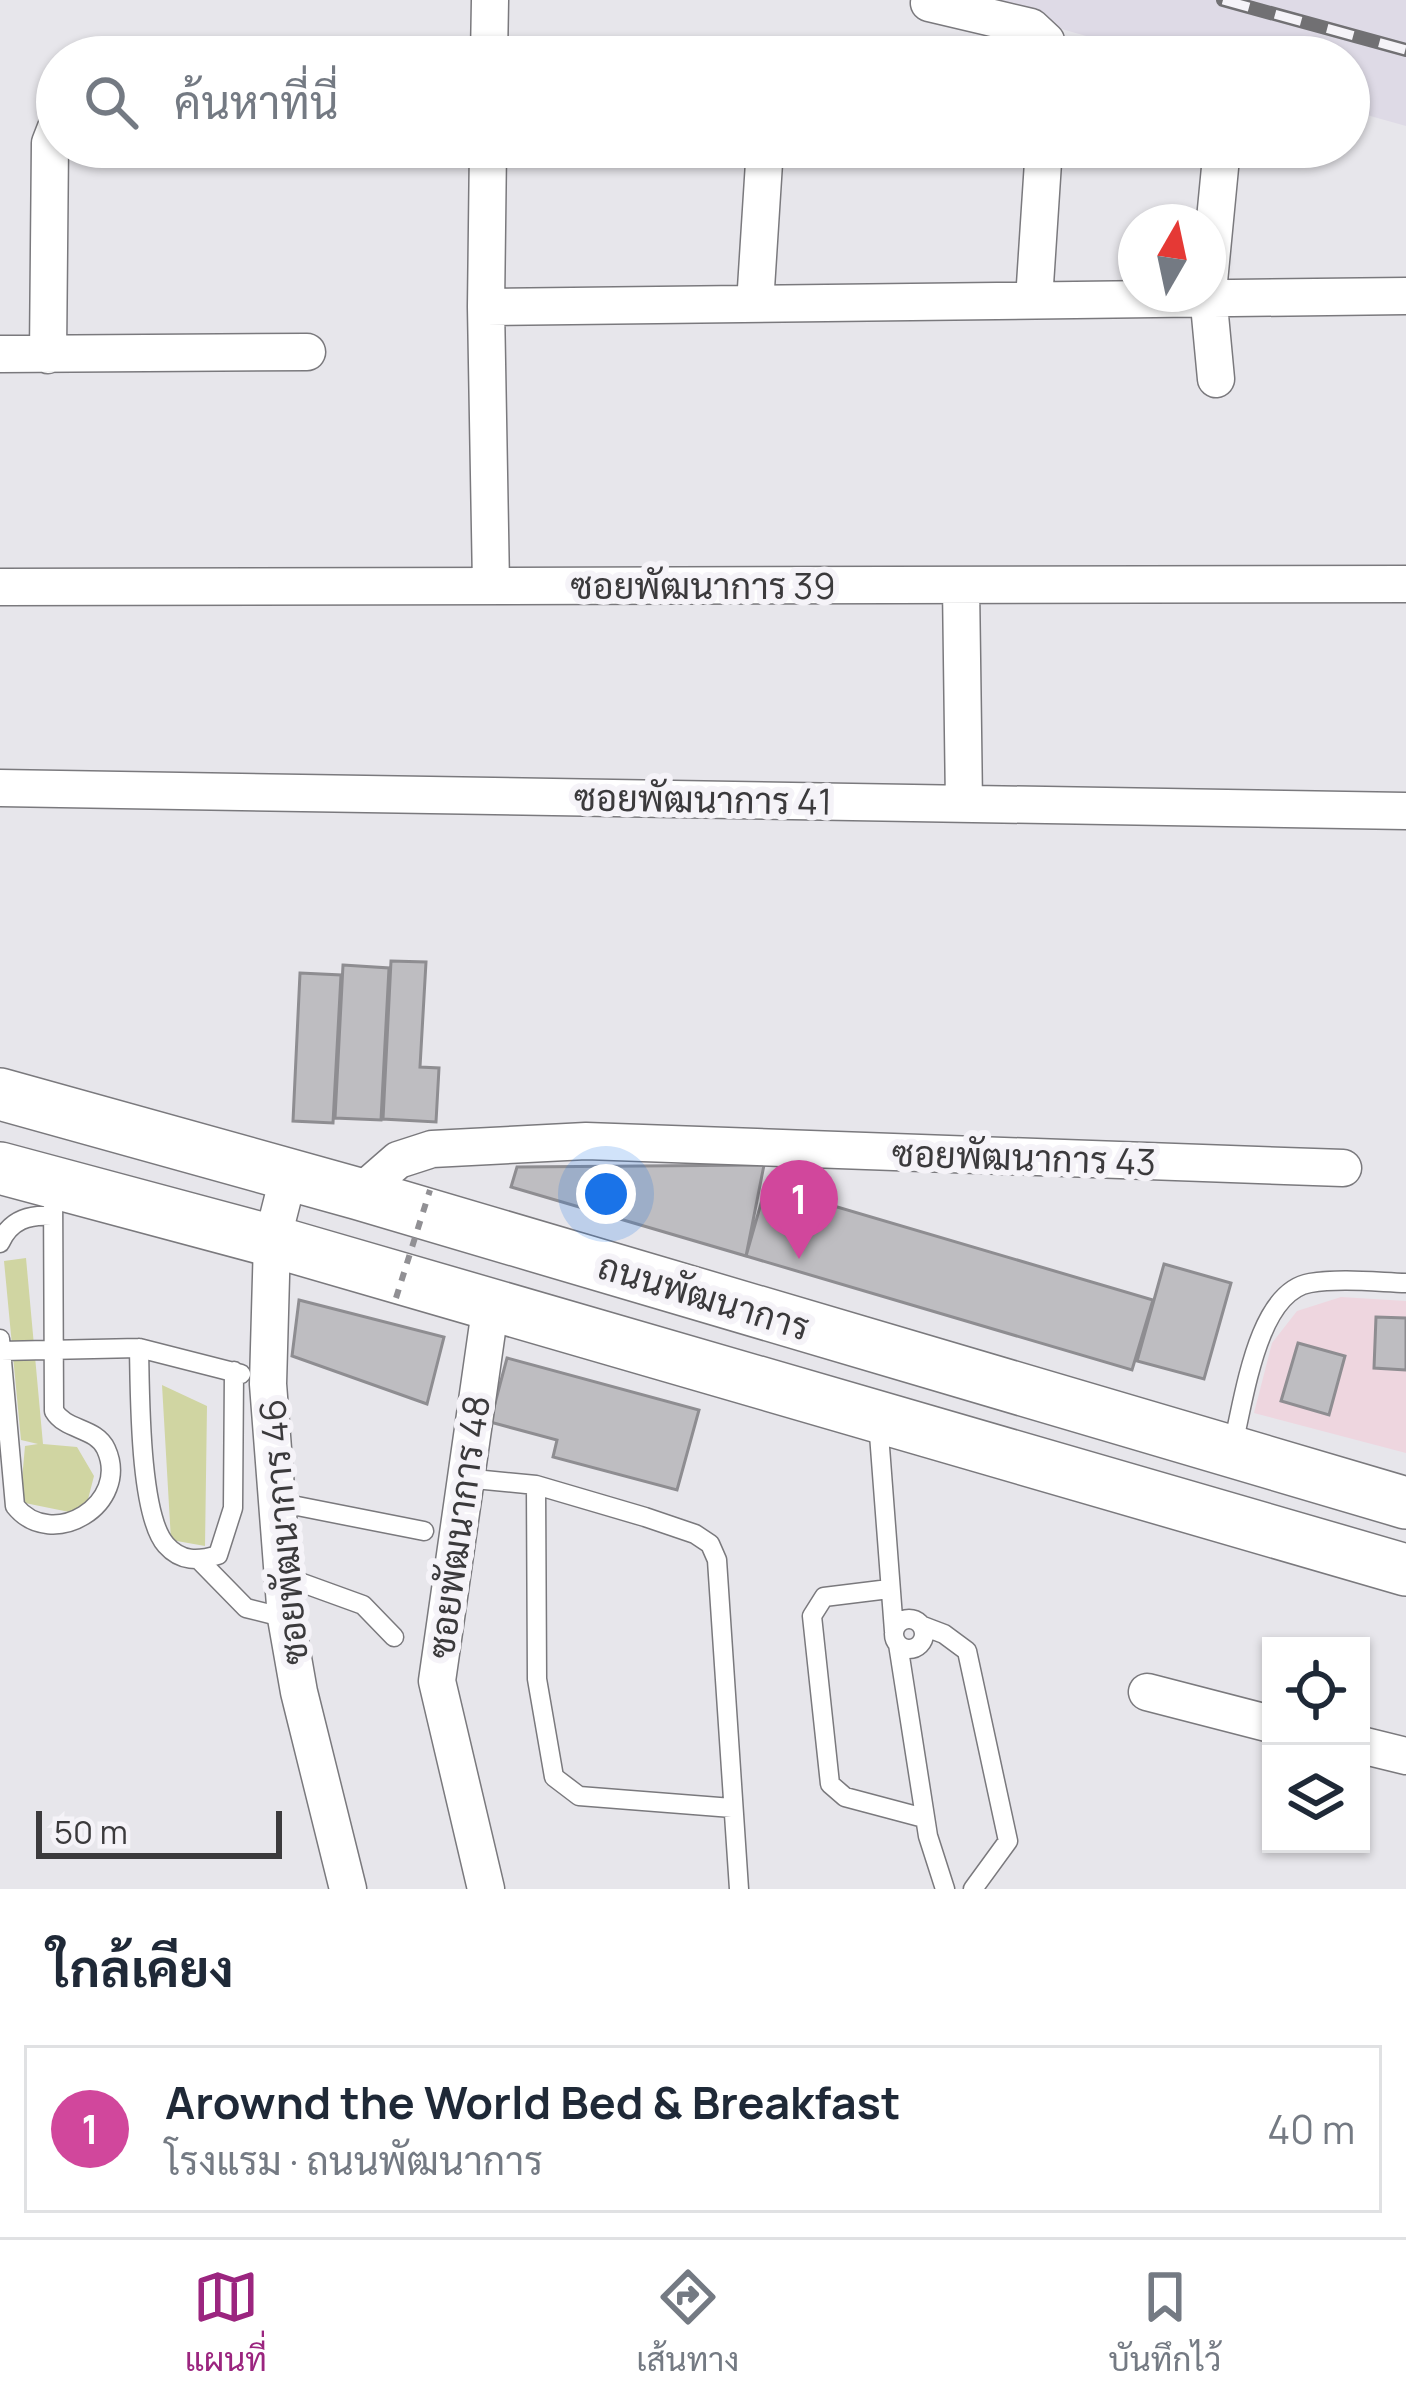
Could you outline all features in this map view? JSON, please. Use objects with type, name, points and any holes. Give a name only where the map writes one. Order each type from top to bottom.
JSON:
[{"type":"main road","name":"ถนนพัฒนาการ","points":[[0,1094],[359,1194],[1406,1503]]},
{"type":"main road","name":"ถนนพัฒนาการ","points":[[0,1168],[52,1197],[272,1240],[1406,1570]]},
{"type":"street","points":[[489,36],[490,0]]},
{"type":"street","points":[[929,3],[1031,27],[1041,36]]},
{"type":"street","points":[[48,355],[50,168]]},
{"type":"street","points":[[488,168],[491,585]]},
{"type":"street","points":[[755,304],[764,168]]},
{"type":"street","points":[[1034,300],[1043,168]]},
{"type":"street","points":[[1217,204],[1220,168]]},
{"type":"street","points":[[1226,294],[1406,296]]},
{"type":"street","points":[[486,307],[1118,297]]},
{"type":"street","points":[[1210,312],[1216,379]]},
{"type":"street","points":[[0,354],[307,352]]},
{"type":"street","name":"ซอยพัฒนาการ 39","points":[[0,587],[1406,584]]},
{"type":"street","points":[[961,586],[964,804]]},
{"type":"street","name":"ซอยพัฒนาการ 41","points":[[0,788],[1406,811]]},
{"type":"street","name":"ซอยพัฒนาการ 43","points":[[359,1194],[398,1160],[431,1149],[586,1142],[1343,1168]]},
{"type":"street","name":"ซอยพัฒนาการ 46","points":[[289,1174],[272,1240],[268,1384],[286,1618],[299,1692],[348,1889]]},
{"type":"street","name":"ซอยพัฒนาการ 48","points":[[486,1889],[437,1681],[491,1303]]},
{"type":"street","points":[[1147,1692],[1262,1722]]},
{"type":"street","points":[[1370,1747],[1406,1755]]},
{"type":"lane","points":[[0,1244],[16,1222],[52,1197]]},
{"type":"lane","points":[[0,1339],[16,1506],[24,1517],[51,1526],[74,1521],[94,1510],[107,1490],[110,1474],[103,1443],[57,1417],[51,1351],[52,1197]]},
{"type":"lane","points":[[1231,1453],[1266,1321],[1287,1293],[1307,1283],[1406,1283]]},
{"type":"lane","points":[[139,1348],[143,1450],[151,1503],[163,1543],[182,1558],[199,1561],[218,1555],[233,1508],[234,1371]]},
{"type":"lane","points":[[1,1352],[139,1348],[268,1384]]},
{"type":"lane","points":[[878,1416],[889,1589],[924,1817],[945,1889]]},
{"type":"lane","points":[[464,1478],[536,1485],[645,1517],[710,1544],[717,1560],[739,1889]]},
{"type":"lane","points":[[536,1485],[537,1679],[554,1777],[579,1796],[732,1808]]},
{"type":"lane","points":[[277,1502],[424,1532]]},
{"type":"lane","points":[[199,1561],[246,1608],[286,1618]]},
{"type":"lane","points":[[283,1576],[363,1604],[394,1636]]},
{"type":"lane","points":[[889,1589],[824,1597],[812,1616],[830,1784],[845,1797],[924,1817]]},
{"type":"lane","points":[[896,1637],[903,1619],[917,1621],[967,1651],[1008,1841],[973,1889]]},
{"type":"path","points":[[396,1298],[430,1190]]},
{"type":"shaded area","points":[[958,0],[1406,0],[1406,126],[1370,116],[1370,36],[1086,36]]},
{"type":"shaded area","points":[[1341,1297],[1406,1301],[1406,1453],[1254,1413],[1272,1343],[1297,1311]]},
{"type":"green space","points":[[26,1258],[43,1444],[77,1447],[94,1476],[84,1515],[20,1502],[25,1446],[38,1444],[21,1440],[4,1261]]},
{"type":"green space","points":[[162,1385],[207,1406],[205,1546],[171,1540]]},
{"type":"building","points":[[391,961],[426,962],[420,1067],[439,1068],[436,1122],[383,1119]]},
{"type":"building","points":[[343,965],[389,968],[381,1120],[335,1118]]},
{"type":"building","points":[[300,973],[341,975],[333,1123],[293,1121]]},
{"type":"building","points":[[764,1165],[746,1256],[511,1187],[517,1167]]},
{"type":"building","points":[[766,1186],[1153,1300],[1132,1370],[746,1256]]},
{"type":"building","points":[[1164,1264],[1231,1283],[1204,1379],[1137,1361]]},
{"type":"building","points":[[299,1300],[444,1337],[427,1404],[292,1356]]},
{"type":"building","points":[[1376,1317],[1406,1318],[1406,1370],[1374,1368]]},
{"type":"building","points":[[1298,1343],[1345,1356],[1329,1415],[1281,1401]]},
{"type":"building","points":[[507,1358],[699,1410],[677,1490],[553,1457],[557,1440],[490,1422]]},
{"type":"railway","points":[[1223,0],[1355,36]]},
{"type":"railway","points":[[1370,40],[1406,50]]},
{"type":"place","name":"Arownd the World Bed & Breakfast","points":[[799,1259]]}]
